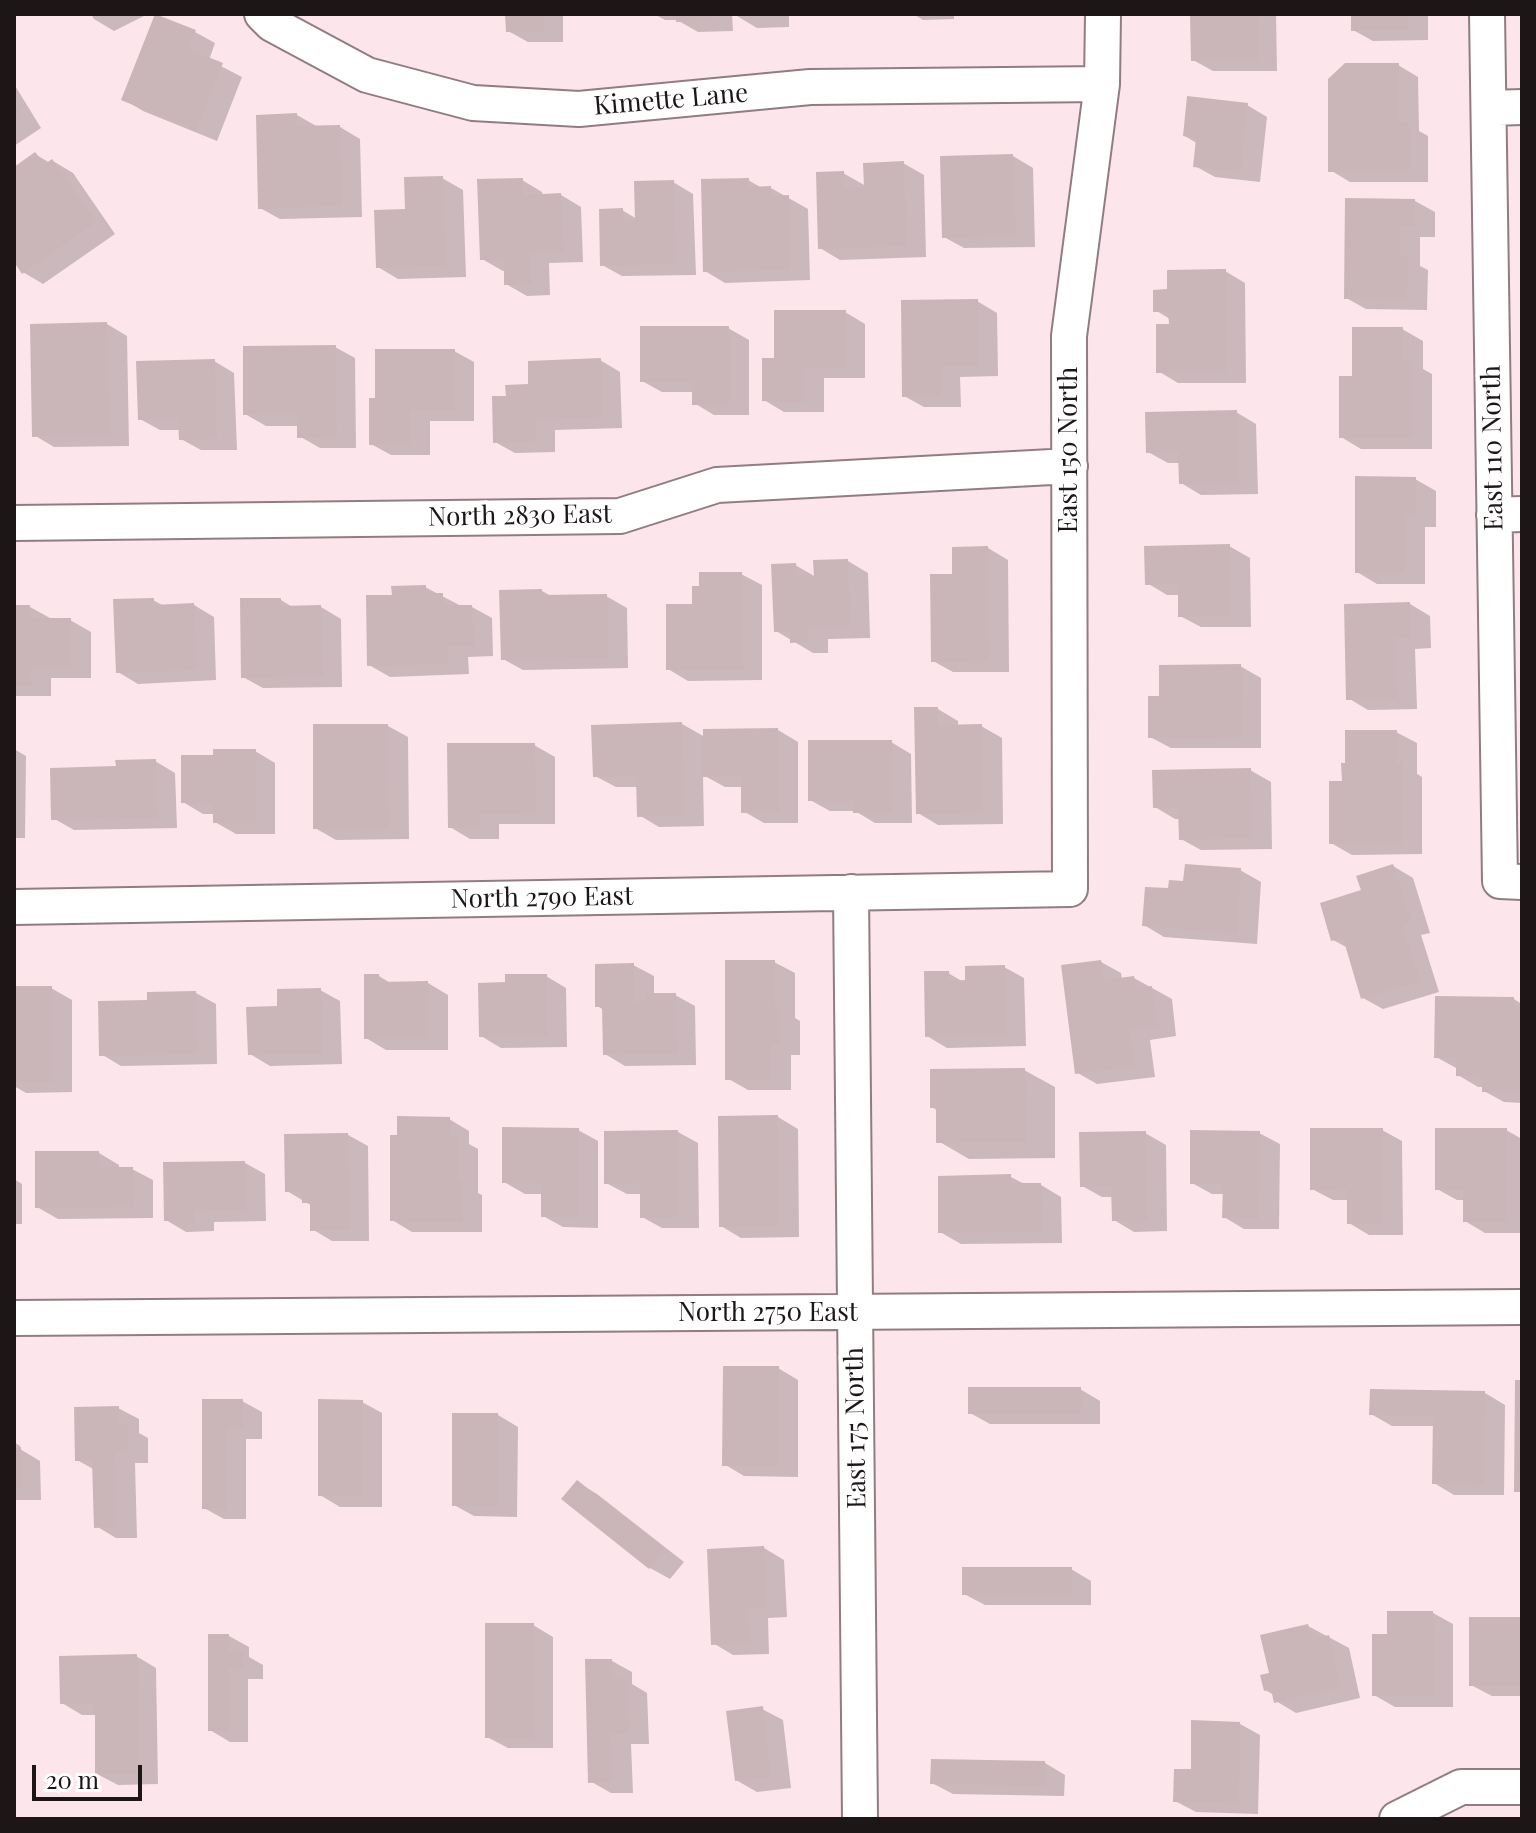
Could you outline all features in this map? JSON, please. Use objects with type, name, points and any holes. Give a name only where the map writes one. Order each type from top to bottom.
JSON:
[{"type":"street","name":"Kimette Lane","points":[[262,14],[272,24],[367,75],[473,103],[579,109],[810,87],[1102,84]]},
{"type":"street","name":"East 150 North","points":[[1070,889],[1069,336],[1102,84],[1103,14]]},
{"type":"street","name":"East 110 North","points":[[1487,14],[1506,108],[1511,882]]},
{"type":"street","name":"North 2830 East","points":[[14,523],[620,516],[717,485],[1070,466]]},
{"type":"street","name":"North 2790 East","points":[[14,907],[1070,889]]},
{"type":"street","name":"East 175 North","points":[[851,892],[860,1819]]},
{"type":"street","name":"North 2750 East","points":[[14,1318],[1522,1307]]},
{"type":"street","points":[[1397,1819],[1461,1787],[1522,1787]]},
{"type":"building","points":[[155,14],[196,30],[188,49],[223,63],[196,131],[121,100]]},
{"type":"building","points":[[505,14],[543,14],[544,31],[506,32]]},
{"type":"building","points":[[676,14],[713,14],[713,20],[676,22]]},
{"type":"building","points":[[1190,14],[1257,14],[1258,60],[1191,61]]},
{"type":"building","points":[[1351,14],[1408,14],[1409,30],[1351,31]]},
{"type":"building","points":[[1345,63],[1399,63],[1399,122],[1409,122],[1409,171],[1328,172],[1328,79]]},
{"type":"building","points":[[1187,96],[1248,103],[1240,172],[1193,167],[1196,139],[1183,136]]},
{"type":"building","points":[[14,103],[22,116],[14,122]]},
{"type":"building","points":[[297,113],[297,126],[340,125],[342,206],[258,209],[256,115]]},
{"type":"building","points":[[35,152],[45,164],[52,159],[96,222],[22,274],[14,262],[14,167]]},
{"type":"building","points":[[1013,154],[1016,236],[942,238],[940,156]]},
{"type":"building","points":[[904,161],[906,246],[818,249],[816,172],[844,171],[844,188],[864,187],[863,163]]},
{"type":"building","points":[[443,176],[446,266],[376,268],[374,210],[405,209],[404,177]]},
{"type":"building","points":[[523,178],[523,195],[561,193],[564,251],[529,253],[531,284],[504,285],[504,260],[480,260],[477,179]]},
{"type":"building","points":[[749,178],[749,187],[771,186],[771,196],[789,195],[790,270],[703,272],[701,179]]},
{"type":"building","points":[[674,180],[676,264],[600,266],[599,209],[623,208],[623,221],[635,221],[634,181]]},
{"type":"building","points":[[1345,198],[1415,199],[1415,226],[1401,226],[1400,256],[1408,257],[1407,299],[1344,299]]},
{"type":"building","points":[[1226,269],[1226,372],[1156,373],[1156,324],[1169,324],[1168,312],[1153,312],[1153,290],[1167,289],[1167,270]]},
{"type":"building","points":[[978,299],[978,366],[941,366],[941,396],[902,397],[901,300]]},
{"type":"building","points":[[774,310],[846,310],[845,368],[804,367],[804,402],[762,401],[762,358],[774,358]]},
{"type":"building","points":[[107,322],[110,435],[32,437],[30,324]]},
{"type":"building","points":[[640,326],[729,326],[729,405],[692,405],[692,382],[640,382]]},
{"type":"building","points":[[1352,327],[1403,327],[1403,360],[1412,360],[1412,438],[1339,438],[1339,376],[1352,376]]},
{"type":"building","points":[[336,345],[337,437],[297,438],[297,415],[243,415],[243,346]]},
{"type":"building","points":[[375,349],[455,349],[455,410],[410,410],[410,444],[369,445],[369,398],[375,398]]},
{"type":"building","points":[[601,358],[603,417],[535,420],[536,441],[493,443],[492,396],[506,396],[505,385],[528,384],[528,361]]},
{"type":"building","points":[[215,359],[217,439],[179,440],[178,419],[138,420],[136,361]]},
{"type":"building","points":[[1237,410],[1238,483],[1179,484],[1178,452],[1146,453],[1145,412]]},
{"type":"building","points":[[1355,476],[1416,477],[1416,516],[1406,516],[1405,573],[1355,573]]},
{"type":"building","points":[[1230,544],[1231,616],[1178,617],[1178,584],[1145,585],[1144,546]]},
{"type":"building","points":[[988,546],[989,661],[931,662],[930,574],[952,574],[952,547]]},
{"type":"building","points":[[848,559],[850,627],[808,629],[809,642],[790,643],[790,631],[774,632],[771,564],[796,563],[797,576],[814,576],[813,560]]},
{"type":"building","points":[[699,572],[742,572],[743,670],[666,670],[666,604],[692,604],[692,586],[699,586]]},
{"type":"building","points":[[426,585],[426,593],[443,593],[443,605],[472,605],[474,645],[448,646],[449,664],[367,666],[366,595],[392,595],[391,586]]},
{"type":"building","points":[[542,589],[542,595],[607,594],[609,658],[501,660],[499,590]]},
{"type":"building","points":[[154,598],[154,605],[194,603],[197,670],[116,673],[113,599]]},
{"type":"building","points":[[240,598],[281,598],[281,606],[321,605],[323,676],[241,678]]},
{"type":"building","points":[[1410,602],[1411,638],[1396,638],[1397,699],[1346,700],[1344,604]]},
{"type":"building","points":[[14,605],[30,605],[30,618],[71,618],[71,668],[31,668],[31,686],[14,686]]},
{"type":"building","points":[[1241,664],[1242,737],[1148,738],[1148,696],[1159,696],[1159,665]]},
{"type":"building","points":[[914,707],[938,707],[938,725],[982,724],[983,813],[916,814]]},
{"type":"building","points":[[682,722],[685,815],[637,817],[636,776],[593,777],[591,725]]},
{"type":"building","points":[[313,724],[388,724],[389,829],[313,829]]},
{"type":"building","points":[[778,728],[779,812],[741,813],[741,776],[703,777],[703,729]]},
{"type":"building","points":[[1345,730],[1397,730],[1397,763],[1402,763],[1402,844],[1329,844],[1329,781],[1342,781]]},
{"type":"building","points":[[808,740],[892,740],[892,813],[853,813],[853,801],[808,801]]},
{"type":"building","points":[[447,743],[535,743],[536,813],[480,814],[480,828],[448,828]]},
{"type":"building","points":[[213,749],[256,749],[256,823],[213,823],[213,803],[181,803],[181,755],[213,755]]},
{"type":"building","points":[[156,759],[157,818],[51,820],[50,768],[116,766],[115,760]]},
{"type":"building","points":[[1251,768],[1252,838],[1179,840],[1178,808],[1153,808],[1152,770]]},
{"type":"building","points":[[1185,864],[1241,868],[1237,934],[1142,926],[1145,887],[1168,888],[1169,880],[1183,881]]},
{"type":"building","points":[[1393,864],[1411,922],[1402,924],[1420,981],[1361,999],[1343,938],[1331,941],[1320,903],[1361,890],[1356,876]]},
{"type":"building","points":[[725,960],[775,960],[775,1007],[780,1007],[780,1045],[771,1045],[771,1080],[725,1080]]},
{"type":"building","points":[[1101,960],[1104,980],[1134,976],[1136,988],[1152,986],[1157,1026],[1130,1029],[1135,1066],[1075,1074],[1061,965]]},
{"type":"building","points":[[634,963],[634,1002],[645,1001],[645,993],[676,993],[677,1054],[603,1055],[602,1007],[595,1007],[595,964]]},
{"type":"building","points":[[1005,965],[1006,1035],[925,1037],[924,971],[949,971],[949,981],[965,980],[965,966]]},
{"type":"building","points":[[364,974],[379,974],[379,982],[428,981],[428,1039],[364,1039]]},
{"type":"building","points":[[505,974],[547,974],[547,1036],[479,1037],[478,983],[505,982]]},
{"type":"building","points":[[14,986],[52,986],[52,1082],[14,1082]]},
{"type":"building","points":[[321,988],[322,1054],[248,1055],[246,1007],[277,1006],[277,989]]},
{"type":"building","points":[[196,991],[197,1054],[99,1056],[98,1001],[147,1000],[147,992]]},
{"type":"building","points":[[1435,996],[1514,997],[1514,1007],[1522,1007],[1522,1092],[1482,1092],[1482,1077],[1456,1076],[1456,1058],[1434,1058]]},
{"type":"building","points":[[1025,1068],[1026,1142],[936,1143],[936,1108],[930,1108],[930,1069]]},
{"type":"building","points":[[778,1115],[779,1226],[719,1227],[718,1116]]},
{"type":"building","points":[[397,1116],[450,1117],[450,1136],[458,1136],[458,1181],[463,1181],[463,1222],[390,1221],[390,1135],[397,1135]]},
{"type":"building","points":[[502,1127],[579,1128],[579,1217],[541,1217],[541,1183],[502,1183]]},
{"type":"building","points":[[1310,1128],[1383,1128],[1383,1224],[1347,1224],[1347,1189],[1310,1190]]},
{"type":"building","points":[[1435,1128],[1507,1128],[1507,1222],[1463,1222],[1463,1190],[1435,1190]]},
{"type":"building","points":[[678,1130],[679,1217],[640,1218],[640,1183],[604,1184],[604,1131]]},
{"type":"building","points":[[1190,1130],[1260,1131],[1259,1219],[1222,1218],[1223,1184],[1190,1184]]},
{"type":"building","points":[[1146,1131],[1147,1221],[1112,1221],[1111,1186],[1080,1187],[1079,1132]]},
{"type":"building","points":[[348,1133],[350,1230],[310,1231],[310,1203],[302,1203],[302,1192],[285,1192],[284,1134]]},
{"type":"building","points":[[35,1151],[99,1151],[100,1167],[133,1167],[133,1207],[35,1208]]},
{"type":"building","points":[[245,1161],[246,1210],[194,1211],[194,1221],[164,1221],[163,1162]]},
{"type":"building","points":[[1011,1174],[1011,1183],[1041,1183],[1042,1232],[938,1233],[938,1176]]},
{"type":"building","points":[[723,1366],[779,1366],[779,1466],[722,1466]]},
{"type":"building","points":[[1515,1380],[1522,1380],[1522,1492],[1514,1492]]},
{"type":"building","points":[[968,1387],[1081,1387],[1081,1414],[968,1414]]},
{"type":"building","points":[[1370,1389],[1485,1391],[1484,1485],[1432,1484],[1433,1416],[1369,1415]]},
{"type":"building","points":[[202,1399],[243,1399],[243,1428],[226,1428],[226,1509],[202,1509]]},
{"type":"building","points":[[318,1399],[363,1400],[362,1497],[318,1496]]},
{"type":"building","points":[[119,1406],[119,1425],[128,1424],[129,1452],[115,1452],[117,1527],[94,1528],[92,1461],[75,1461],[74,1407]]},
{"type":"building","points":[[452,1413],[498,1413],[498,1506],[452,1506]]},
{"type":"building","points":[[21,1447],[21,1489],[14,1489],[14,1448]]},
{"type":"building","points":[[577,1480],[665,1549],[649,1569],[561,1499]]},
{"type":"building","points":[[764,1546],[767,1607],[748,1608],[750,1643],[711,1645],[707,1549]]},
{"type":"building","points":[[962,1567],[1072,1567],[1072,1595],[962,1595]]},
{"type":"building","points":[[1387,1611],[1433,1611],[1434,1696],[1372,1696],[1372,1634],[1387,1634]]},
{"type":"building","points":[[1469,1617],[1522,1617],[1522,1686],[1469,1686]]},
{"type":"building","points":[[485,1623],[534,1623],[534,1738],[485,1738]]},
{"type":"building","points":[[1308,1624],[1312,1639],[1329,1635],[1341,1687],[1274,1703],[1271,1689],[1264,1691],[1260,1675],[1269,1673],[1260,1635]]},
{"type":"building","points":[[208,1634],[229,1634],[229,1651],[243,1651],[243,1669],[229,1669],[229,1731],[208,1731]]},
{"type":"building","points":[[137,1654],[138,1774],[95,1775],[95,1704],[60,1704],[59,1656]]},
{"type":"building","points":[[585,1659],[612,1659],[613,1679],[628,1679],[629,1733],[611,1734],[613,1782],[588,1783]]},
{"type":"building","points":[[763,1706],[771,1777],[735,1781],[726,1711]]},
{"type":"building","points":[[1191,1720],[1240,1722],[1239,1803],[1173,1802],[1174,1769],[1191,1769]]},
{"type":"building","points":[[931,1759],[1045,1761],[1045,1786],[930,1784]]}]
